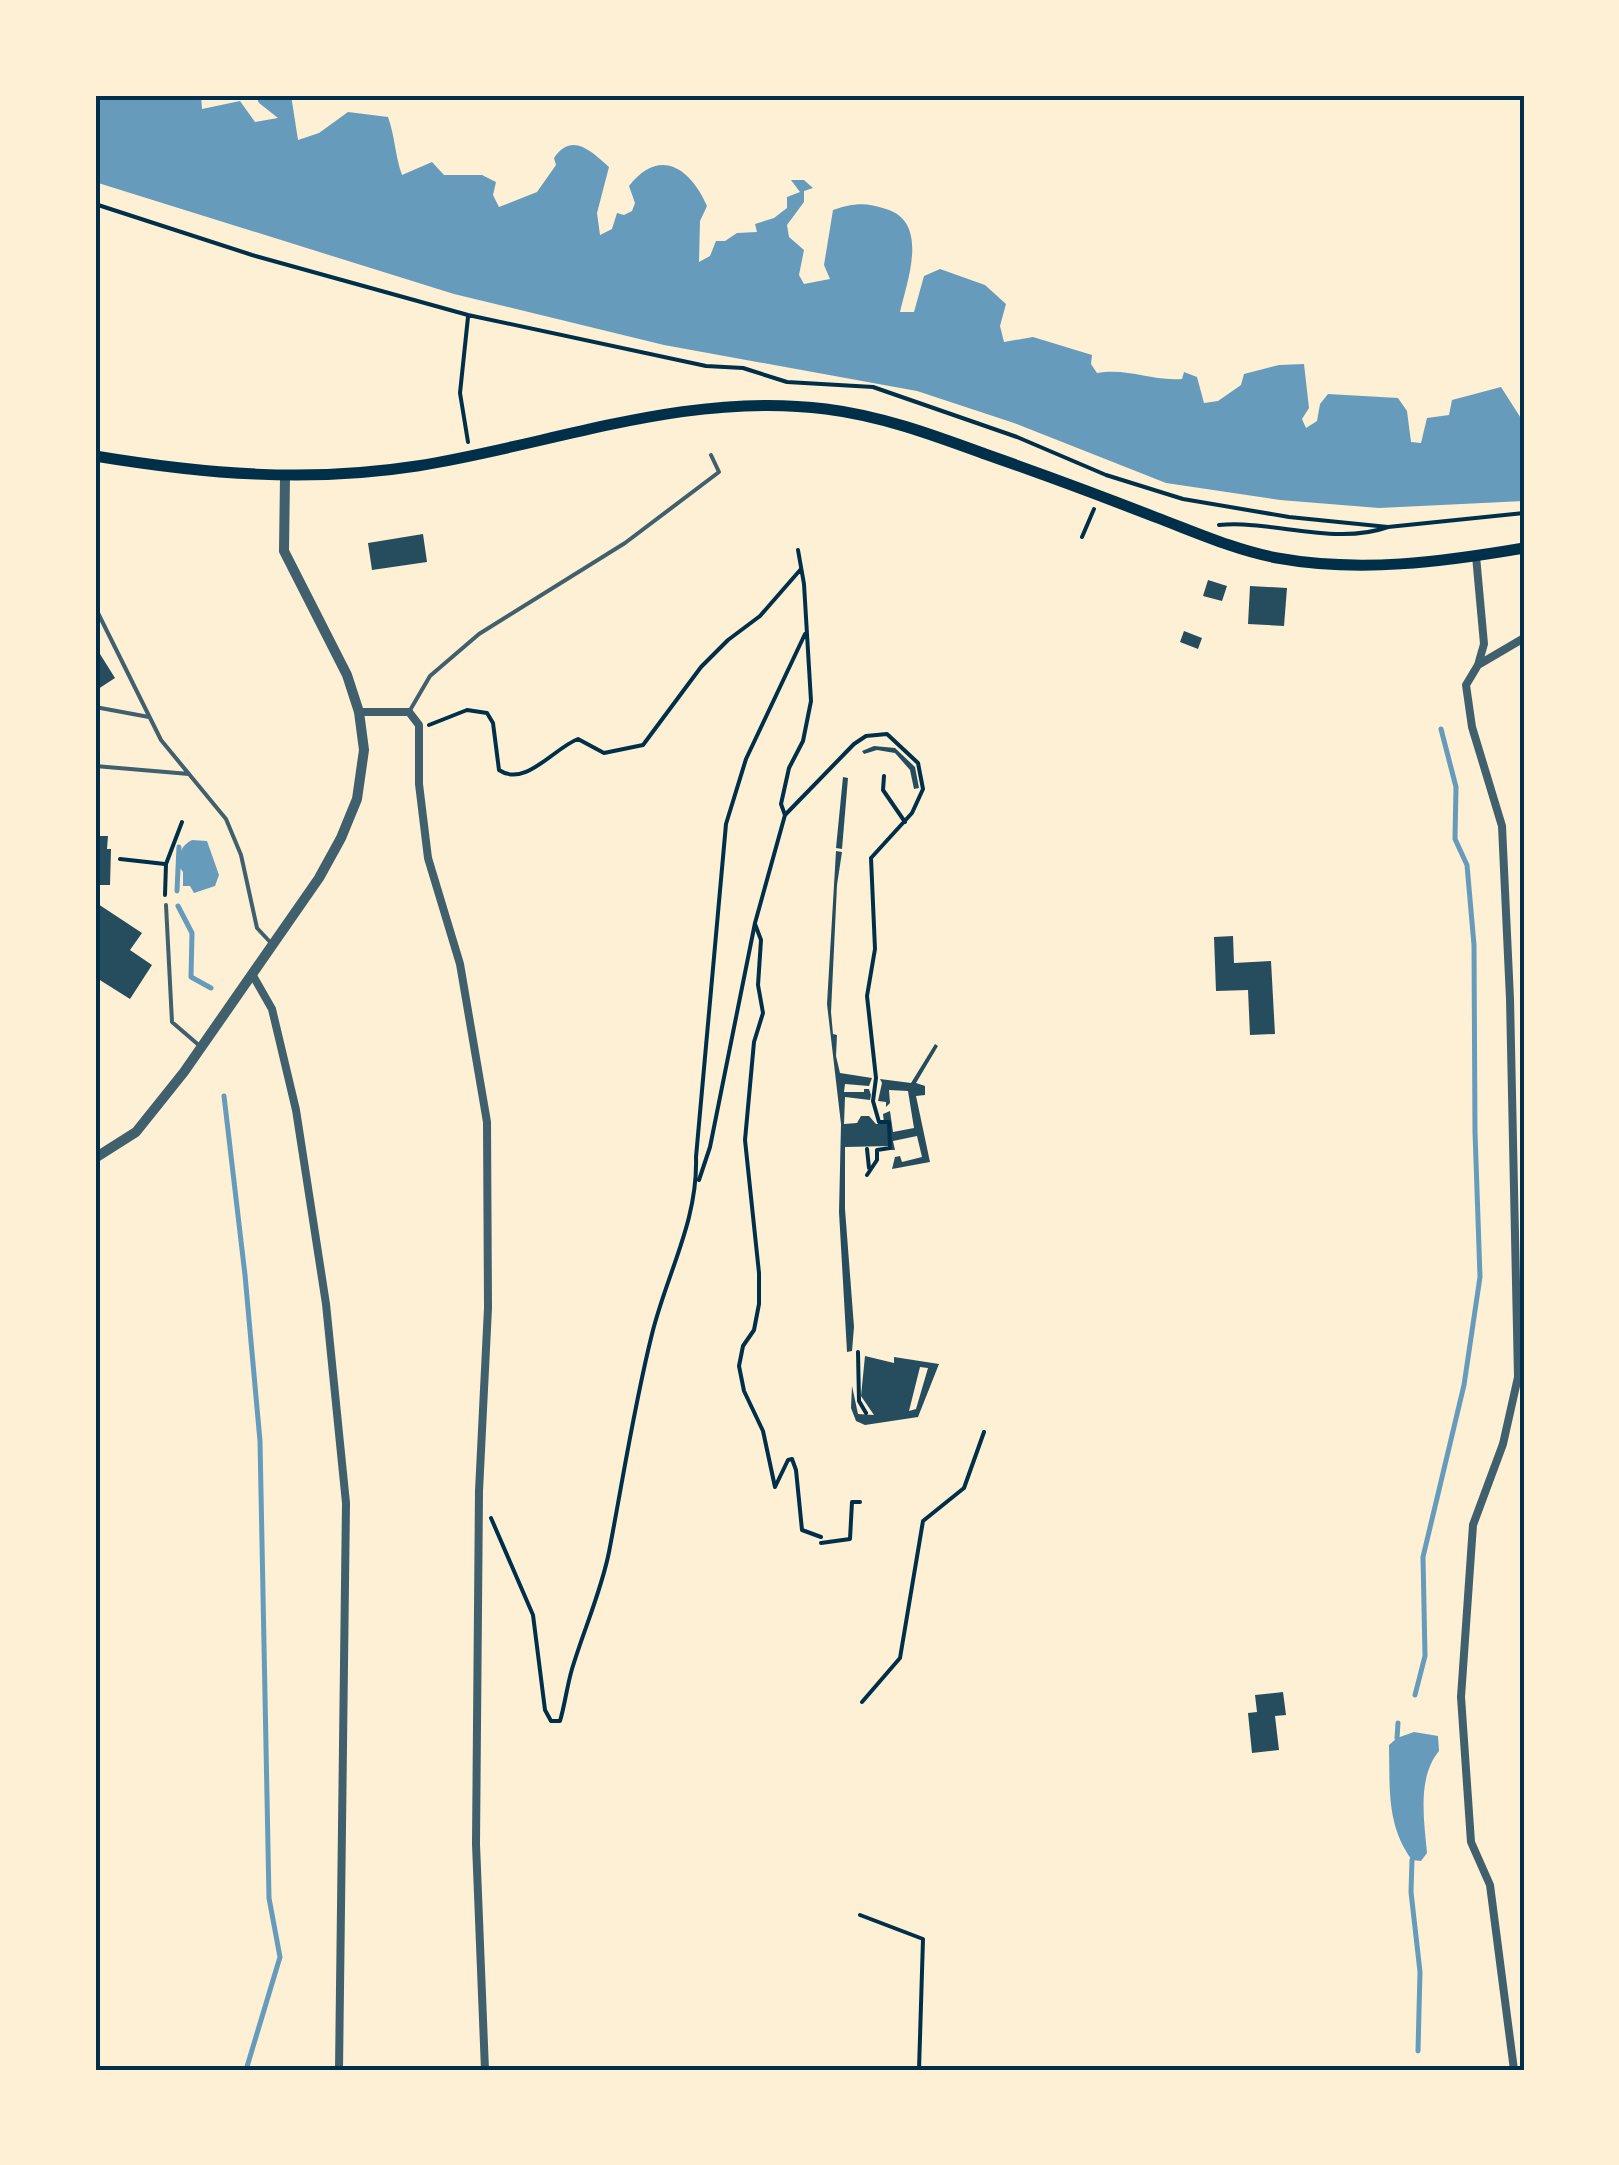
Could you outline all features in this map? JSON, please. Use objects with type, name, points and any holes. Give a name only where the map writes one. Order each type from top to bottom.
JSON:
[{"type":"main road","points":[[95,456],[184,471],[285,477],[382,470],[470,456],[664,414],[726,406],[802,406],[882,419],[1276,558],[1347,566],[1476,556],[1524,548]]},
{"type":"street","points":[[95,1158],[136,1132],[201,1046],[326,865],[357,799],[364,750],[359,712],[347,675],[284,551],[285,477]]},
{"type":"street","points":[[1476,556],[1484,644],[1466,685],[1472,727],[1502,826],[1518,1377],[1503,1444],[1473,1525],[1460,1697],[1471,1842],[1490,1886],[1514,2070]]},
{"type":"street","points":[[1478,665],[1524,638]]},
{"type":"street","points":[[359,712],[409,712],[418,725],[419,784],[428,858],[460,964],[487,1122],[488,1308],[479,1491],[476,1844],[485,2070]]},
{"type":"street","points":[[252,974],[272,1009],[296,1110],[326,1304],[346,1503],[339,2070]]},
{"type":"lane","points":[[409,712],[430,676],[479,634],[625,543],[719,472],[711,455]]},
{"type":"lane","points":[[95,607],[162,740],[226,819],[241,855],[258,928],[273,945]]},
{"type":"lane","points":[[95,706],[149,717]]},
{"type":"lane","points":[[95,766],[188,774]]},
{"type":"lane","points":[[166,905],[172,1022],[201,1046]]},
{"type":"path","points":[[95,204],[252,255],[468,316],[706,366],[742,368],[787,382],[873,386],[1151,490],[1289,517],[1388,527],[1524,513]]},
{"type":"path","points":[[468,316],[460,393],[470,456]]},
{"type":"path","points":[[1082,537],[1100,496]]},
{"type":"path","points":[[1202,534],[1222,524],[1324,532],[1374,532],[1388,527]]},
{"type":"path","points":[[785,815],[781,804],[790,768],[803,741],[811,701],[807,618],[798,550]]},
{"type":"path","points":[[418,725],[468,710],[487,713],[494,723],[499,770],[507,776],[526,774],[563,744],[578,739],[604,752],[643,745],[700,667],[760,616],[801,568]]},
{"type":"path","points":[[697,1184],[696,1157],[726,824],[746,759],[805,634]]},
{"type":"path","points":[[479,1491],[533,1614],[545,1710],[551,1721],[560,1721],[608,1554],[620,1480],[662,1296],[684,1244],[697,1184],[706,1165],[755,924],[785,815],[854,744],[866,736],[886,734],[918,763],[923,789],[912,813],[872,858],[875,949],[867,996],[876,1078],[874,1101],[879,1122],[890,1122],[890,1148],[877,1150],[877,1160],[869,1173],[867,1149]]},
{"type":"path","points":[[884,776],[883,790],[905,822]]},
{"type":"path","points":[[166,905],[166,864],[182,822]]},
{"type":"path","points":[[120,859],[166,864]]},
{"type":"path","points":[[755,924],[761,940],[758,984],[763,1013],[754,1042],[745,1140],[759,1304],[754,1330],[743,1346],[739,1366],[744,1391],[763,1431],[775,1487],[792,1459],[802,1530],[821,1540],[850,1538],[852,1502],[860,1502]]},
{"type":"path","points":[[858,1352],[858,1401],[866,1413]]},
{"type":"path","points":[[862,1702],[900,1658],[923,1522],[964,1488],[984,1432]]},
{"type":"path","points":[[860,1915],[924,1940],[919,2070]]},
{"type":"water","points":[[95,95],[201,95],[202,109],[240,101],[255,122],[278,118],[255,95],[291,95],[298,140],[319,133],[348,112],[388,117],[402,175],[432,162],[444,175],[482,175],[496,182],[493,195],[499,207],[537,192],[556,165],[554,158],[561,150],[575,145],[596,155],[609,167],[597,213],[600,235],[612,229],[617,213],[632,211],[635,203],[629,186],[641,174],[652,167],[674,167],[692,182],[707,206],[700,221],[699,262],[710,256],[716,241],[725,241],[737,233],[757,232],[755,224],[774,218],[787,208],[787,197],[800,192],[791,180],[804,180],[813,188],[804,191],[804,202],[787,225],[789,237],[804,250],[799,275],[804,284],[830,279],[824,265],[833,210],[872,205],[900,216],[912,239],[900,312],[914,312],[924,276],[940,269],[985,285],[1006,304],[1000,326],[1004,342],[1033,337],[1092,355],[1091,364],[1097,373],[1182,379],[1184,372],[1197,377],[1204,403],[1218,401],[1241,385],[1244,374],[1279,365],[1304,364],[1309,408],[1302,419],[1306,428],[1317,421],[1320,404],[1328,394],[1398,398],[1407,411],[1411,442],[1421,443],[1427,418],[1449,415],[1452,400],[1501,387],[1524,423],[1524,501],[1379,508],[1280,500],[1166,483],[1014,423],[917,391],[664,345],[454,294],[95,182]]},
{"type":"water","points":[[192,840],[207,841],[219,875],[215,886],[194,893],[190,886],[183,886],[180,868],[182,849]]},
{"type":"water","points":[[1414,1732],[1438,1736],[1439,1751],[1425,1786],[1427,1853],[1421,1861],[1412,1860],[1404,1847],[1390,1791],[1389,1745]]},
{"type":"building","points":[[423,534],[427,562],[372,570],[368,543]]},
{"type":"building","points":[[1208,580],[1227,586],[1222,601],[1203,596]]},
{"type":"building","points":[[1250,586],[1287,588],[1284,626],[1248,624]]},
{"type":"building","points":[[1184,631],[1202,638],[1198,649],[1180,642]]},
{"type":"building","points":[[95,646],[115,678],[95,691]]},
{"type":"building","points":[[874,746],[895,748],[915,767],[919,788],[914,789],[910,770],[895,753],[862,751]]},
{"type":"building","points":[[843,777],[848,778],[842,849],[836,848]]},
{"type":"building","points":[[95,836],[108,836],[110,885],[95,885]]},
{"type":"building","points":[[836,851],[842,852],[831,1012],[833,1034],[837,1035],[836,1056],[840,1073],[872,1078],[869,1086],[845,1084],[844,1092],[869,1089],[871,1095],[870,1100],[845,1097],[844,1124],[857,1123],[861,1116],[869,1116],[876,1124],[884,1123],[883,1114],[890,1111],[893,1132],[914,1128],[908,1091],[889,1090],[890,1103],[886,1107],[886,1102],[878,1101],[880,1079],[911,1083],[935,1044],[938,1046],[916,1083],[925,1086],[925,1095],[916,1096],[930,1162],[892,1169],[895,1157],[900,1156],[902,1162],[922,1157],[917,1136],[893,1141],[895,1150],[889,1150],[889,1146],[845,1147],[845,1209],[854,1327],[852,1351],[847,1352],[839,1212],[841,1124],[827,1004]]},
{"type":"building","points":[[95,902],[142,933],[130,950],[152,965],[130,999],[95,977]]},
{"type":"building","points":[[1233,936],[1234,963],[1271,961],[1275,1034],[1250,1035],[1248,990],[1216,991],[1214,937]]},
{"type":"building","points":[[865,1356],[894,1363],[894,1357],[939,1364],[918,1417],[865,1425],[856,1421],[851,1408],[852,1386],[858,1414],[874,1415],[861,1396]],"holes":[[[920,1367],[928,1368],[916,1409],[909,1411]]]},
{"type":"building","points":[[1283,1692],[1286,1715],[1275,1716],[1279,1750],[1252,1753],[1248,1713],[1257,1712],[1255,1695]]},
{"type":"waterway","points":[[1415,1695],[1425,1656],[1423,1557],[1464,1385],[1480,1277],[1474,945],[1467,865],[1455,839],[1456,787],[1441,729]]},
{"type":"waterway","points":[[177,891],[179,847]]},
{"type":"waterway","points":[[178,906],[192,933],[191,977],[211,988]]},
{"type":"waterway","points":[[224,1096],[260,1441],[269,1898],[280,1957],[246,2070]]},
{"type":"waterway","points":[[1397,1738],[1398,1723]]},
{"type":"waterway","points":[[1412,1860],[1411,1892],[1420,1972],[1418,2051]]}]
